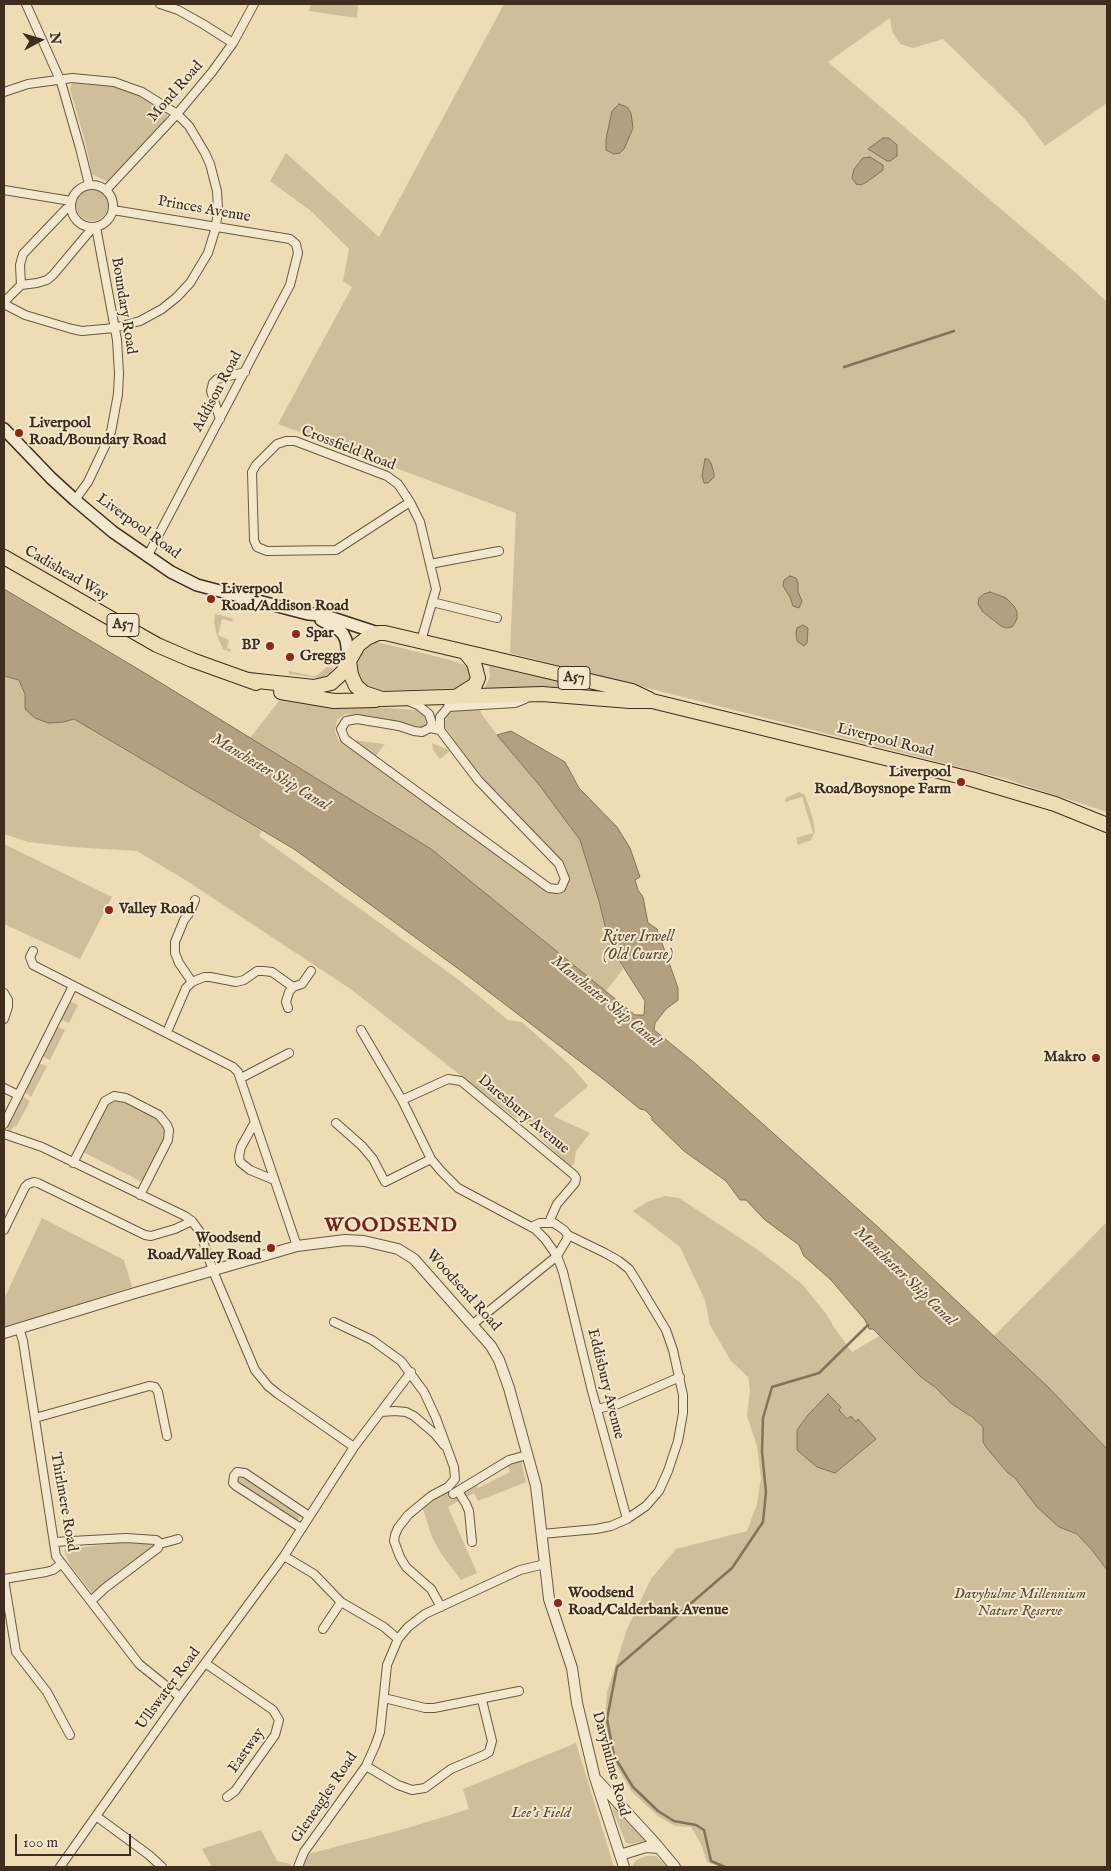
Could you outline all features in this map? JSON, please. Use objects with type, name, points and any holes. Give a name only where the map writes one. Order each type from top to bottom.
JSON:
[{"type":"highway","name":"Cadishead Way","points":[[4,557],[157,645],[192,660],[282,692],[321,699],[352,701],[382,699]]},
{"type":"highway","name":"A57","points":[[458,696],[382,699],[364,694],[356,686],[351,675],[350,662],[358,645],[378,633],[393,634],[465,652]]},
{"type":"highway","points":[[458,696],[471,689],[478,678],[474,663],[465,652]]},
{"type":"highway","name":"Liverpool Road","points":[[465,652],[632,691],[652,700],[971,779],[1055,804],[1107,825]]},
{"type":"highway","name":"Cadishead Way","points":[[248,680],[314,687],[322,686],[338,678],[350,662]]},
{"type":"highway","name":"Liverpool Road","points":[[458,696],[542,694],[630,701],[652,700]]},
{"type":"main road","name":"Liverpool Road","points":[[4,429],[75,500],[113,532],[171,572],[197,584],[308,614],[323,615],[378,633]]},
{"type":"main road","name":"Liverpool Road","points":[[308,614],[339,630],[346,640],[350,662]]},
{"type":"street","points":[[26,4],[60,79],[89,184]]},
{"type":"street","points":[[160,4],[178,7],[233,43]]},
{"type":"street","name":"Mond Road","points":[[106,190],[177,114],[212,72],[233,43],[254,4]]},
{"type":"street","points":[[4,92],[28,84],[60,79],[92,79],[122,84],[142,92],[177,114],[189,126],[206,153],[210,164],[217,191],[218,208],[216,227],[203,264],[177,297],[162,310],[140,321],[114,328],[90,331],[72,329],[25,315],[4,303],[21,284],[37,283],[47,280],[53,275],[94,227]]},
{"type":"street","points":[[89,184],[98,185],[106,190],[113,202],[110,218],[104,224],[94,227],[77,221],[72,214],[71,204],[74,193],[89,184]]},
{"type":"street","points":[[4,190],[71,204]]},
{"type":"street","points":[[21,284],[20,265],[23,254],[71,204]]},
{"type":"street","name":"Princes Avenue","points":[[113,210],[290,239]]},
{"type":"street","name":"Boundary Road","points":[[75,500],[96,467],[111,432],[118,394],[119,373],[114,328],[94,227]]},
{"type":"street","name":"Addison Road","points":[[147,557],[290,285],[298,253],[294,241],[290,239]]},
{"type":"street","points":[[220,419],[211,391],[213,383],[217,379],[244,372]]},
{"type":"street","name":"Crossfield Road","points":[[410,502],[336,550],[267,551],[257,547],[254,540],[252,472],[256,465],[277,444],[295,441],[387,476],[398,484],[410,502],[420,522],[436,588],[422,641]]},
{"type":"street","points":[[430,564],[499,551]]},
{"type":"street","points":[[432,602],[497,618]]},
{"type":"street","points":[[448,707],[515,702],[542,694]]},
{"type":"street","points":[[440,730],[430,728],[422,732],[399,726],[357,720],[346,721],[341,729],[345,739],[549,888],[561,888],[565,879],[558,864],[478,780],[440,730],[440,717],[458,696]]},
{"type":"street","points":[[402,699],[418,705],[429,714],[432,723],[430,728]]},
{"type":"street","points":[[192,982],[179,963],[175,953],[175,942],[195,900]]},
{"type":"street","points":[[190,912],[199,914]]},
{"type":"street","points":[[33,951],[30,957],[34,965],[233,1067],[240,1078],[297,1246]]},
{"type":"street","points":[[167,1032],[186,988],[192,982],[210,977],[236,982],[244,980],[257,971],[263,971],[272,972],[293,987]]},
{"type":"street","points":[[288,1008],[286,997],[293,987],[302,984],[311,971]]},
{"type":"street","points":[[4,1124],[73,986]]},
{"type":"street","points":[[4,993],[8,1001],[4,1019]]},
{"type":"street","name":"Eddisbury Avenue","points":[[361,1030],[402,1100],[431,1159],[458,1188],[531,1227],[545,1238],[557,1256],[563,1272],[627,1519]]},
{"type":"street","points":[[240,1078],[289,1053]]},
{"type":"street","name":"Daresbury Avenue","points":[[402,1100],[448,1079],[461,1081],[576,1178],[575,1183],[557,1204],[549,1222]]},
{"type":"street","points":[[4,1088],[18,1095]]},
{"type":"street","points":[[73,1163],[105,1101],[114,1096],[126,1098],[159,1115],[169,1130],[168,1140],[140,1194]]},
{"type":"street","points":[[255,1122],[241,1147],[240,1162],[250,1170],[274,1180]]},
{"type":"street","points":[[336,1124],[362,1146],[373,1159],[385,1182],[431,1159]]},
{"type":"street","points":[[4,1134],[42,1147],[192,1221],[200,1232],[213,1271],[255,1370],[268,1386],[278,1394],[354,1447]]},
{"type":"street","points":[[4,1230],[25,1188],[28,1184],[34,1182],[145,1235],[151,1236],[175,1229],[192,1221]]},
{"type":"street","points":[[531,1227],[549,1222],[560,1226],[568,1235],[605,1252],[629,1269],[666,1330],[680,1377],[683,1395],[683,1413],[678,1441],[668,1471],[658,1491],[646,1506],[627,1519],[610,1526],[542,1534]]},
{"type":"street","points":[[473,1324],[557,1256],[564,1246],[568,1235]]},
{"type":"street","name":"Woodsend Road","points":[[4,1333],[297,1246],[345,1240],[398,1249],[414,1259],[492,1346],[500,1360],[536,1486],[549,1599],[572,1668]]},
{"type":"street","points":[[334,1322],[372,1340],[401,1361],[411,1372],[424,1392],[449,1451],[454,1467],[455,1479],[448,1487],[431,1496],[408,1514],[394,1535],[396,1548],[406,1567],[431,1589],[441,1607]]},
{"type":"street","name":"Thirlmere Road","points":[[19,1328],[23,1341],[56,1556],[139,1664],[180,1697]]},
{"type":"street","name":"Ullswater Road","points":[[60,1867],[180,1697],[284,1556],[354,1447],[411,1372]]},
{"type":"street","points":[[597,1409],[618,1404],[680,1377]]},
{"type":"street","points":[[35,1418],[149,1386],[155,1387],[158,1392],[167,1436]]},
{"type":"street","points":[[381,1412],[395,1410],[414,1416],[435,1434],[449,1451]]},
{"type":"street","points":[[472,1542],[466,1526],[466,1504],[455,1493],[509,1460],[527,1455]]},
{"type":"street","points":[[302,1528],[236,1486],[233,1483],[234,1476],[237,1472],[245,1473],[309,1516]]},
{"type":"street","points":[[54,1542],[126,1538],[156,1540],[160,1544]]},
{"type":"street","points":[[91,1601],[158,1548],[160,1544],[178,1539]]},
{"type":"street","points":[[284,1556],[314,1574],[341,1602],[384,1627],[398,1639]]},
{"type":"street","points":[[61,1564],[53,1570],[46,1572],[4,1579],[16,1652],[47,1692],[70,1735]]},
{"type":"street","name":"Gleneagles Road","points":[[298,1867],[304,1852],[366,1766],[380,1732],[387,1665],[398,1639],[417,1619],[520,1570],[545,1564]]},
{"type":"street","points":[[323,1629],[341,1602]]},
{"type":"street","name":"Eastway","points":[[205,1663],[273,1710],[279,1720],[276,1735],[235,1792],[227,1797]]},
{"type":"street","name":"Davyhulme Road","points":[[572,1668],[577,1703],[595,1778],[624,1867]]},
{"type":"street","points":[[384,1698],[425,1708],[482,1700],[519,1691]]},
{"type":"street","points":[[366,1766],[398,1785],[418,1790],[425,1788],[451,1770],[484,1755],[489,1752],[492,1741],[482,1700]]},
{"type":"street","points":[[595,1778],[675,1867]]},
{"type":"street","points":[[96,1816],[149,1855],[162,1867]]},
{"type":"street","points":[[620,1854],[646,1847],[659,1848]]},
{"type":"green space","points":[[311,4],[358,4],[357,18],[309,11]]},
{"type":"green space","points":[[504,4],[1107,4],[1107,103],[1045,146],[1024,118],[943,39],[913,48],[900,44],[892,31],[890,18],[828,62],[1076,273],[1107,302],[1107,812],[1006,779],[510,653],[516,513],[278,424],[352,287],[343,281],[349,249],[311,211],[270,181],[286,153],[379,237]]},
{"type":"green space","points":[[72,83],[100,84],[134,91],[168,112],[165,121],[108,182],[92,174],[70,89]]},
{"type":"green space","points":[[92,189],[98,190],[103,194],[107,199],[107,211],[103,216],[98,220],[92,221],[86,220],[81,216],[77,211],[76,205],[77,199],[81,194],[86,190]]},
{"type":"green space","points":[[69,585],[131,622],[192,652],[239,669],[290,679],[326,681],[337,672],[343,650],[341,642],[344,640],[346,650],[341,671],[334,680],[326,684],[317,685],[290,682],[241,672],[170,644],[129,623]]},
{"type":"green space","points":[[215,614],[232,618],[233,622],[222,619],[218,635],[229,640],[227,648],[231,649],[230,652],[223,649],[217,636],[214,622]]},
{"type":"green space","points":[[377,642],[468,666],[472,673],[471,681],[467,686],[457,688],[374,691],[362,684],[359,678],[358,663],[362,653],[370,645]]},
{"type":"green space","points":[[489,666],[586,688],[587,690],[483,691],[490,677]]},
{"type":"green space","points":[[327,667],[333,668],[331,673],[320,678],[289,674],[289,671],[313,676]]},
{"type":"green space","points":[[4,676],[19,680],[25,694],[25,709],[64,722],[74,719],[262,831],[259,836],[459,980],[508,1020],[522,1022],[573,1068],[588,1086],[553,1116],[590,1133],[576,1151],[574,1165],[571,1166],[564,1161],[519,1116],[515,1118],[352,990],[187,881],[137,851],[28,842],[4,834]]},
{"type":"green space","points":[[283,696],[342,705],[418,710],[423,712],[428,722],[424,728],[376,717],[345,714],[337,720],[335,732],[338,739],[550,893],[559,892],[565,888],[568,882],[563,864],[480,777],[443,723],[451,711],[480,708],[481,713],[497,735],[540,786],[580,840],[599,901],[610,946],[623,969],[606,991],[431,849],[250,738]]},
{"type":"green space","points":[[352,740],[385,744],[375,757]]},
{"type":"green space","points":[[432,743],[450,751],[440,759],[433,750]]},
{"type":"green space","points":[[799,792],[805,795],[815,832],[811,840],[798,845],[796,838],[813,833],[802,797],[785,802],[786,798]]},
{"type":"green space","points":[[4,844],[112,897],[80,959],[4,924]]},
{"type":"green space","points":[[68,1000],[78,1005],[69,1023],[59,1019]]},
{"type":"green space","points":[[56,1026],[65,1030],[50,1060],[41,1056]]},
{"type":"green space","points":[[37,1063],[47,1066],[31,1097],[23,1091]]},
{"type":"green space","points":[[21,1095],[30,1101],[16,1127],[14,1126],[10,1132],[6,1126]]},
{"type":"green space","points":[[118,1098],[155,1116],[166,1130],[165,1136],[142,1182],[81,1151],[105,1106],[111,1099]]},
{"type":"green space","name":"Davyhulme Millennium Nature Reserve","points":[[665,1196],[679,1198],[761,1252],[802,1284],[827,1315],[852,1352],[881,1335],[921,1377],[983,1427],[983,1442],[986,1447],[1059,1527],[1077,1534],[1107,1570],[1107,1867],[720,1867],[707,1862],[701,1844],[691,1827],[675,1826],[658,1816],[632,1792],[611,1757],[604,1727],[607,1692],[627,1629],[651,1579],[676,1549],[747,1531],[757,1504],[761,1478],[757,1446],[747,1416],[750,1390],[748,1377],[731,1361],[710,1325],[705,1300],[680,1247],[633,1211],[647,1202]]},
{"type":"green space","points":[[42,1218],[124,1260],[132,1287],[4,1328],[4,1299]]},
{"type":"green space","points":[[1107,1223],[1107,1449],[994,1336]]},
{"type":"green space","points":[[520,1456],[526,1482],[478,1501],[474,1493],[448,1507],[477,1573],[461,1580],[442,1555],[432,1537],[423,1509],[428,1503],[472,1477],[478,1488],[510,1472],[506,1461]]},
{"type":"green space","points":[[242,1475],[301,1515],[297,1522],[236,1482],[237,1476]]},
{"type":"green space","points":[[123,1542],[152,1544],[154,1547],[120,1570],[92,1593],[70,1565],[64,1550]]},
{"type":"green space","name":"Lee's Field","points":[[576,1743],[614,1867],[302,1867],[308,1854],[408,1828],[469,1809],[463,1789]]},
{"type":"green space","points":[[613,1805],[648,1840],[631,1844],[626,1843],[613,1811]]},
{"type":"green space","points":[[261,1830],[277,1861],[291,1864],[290,1867],[212,1867],[202,1849]]},
{"type":"green space","points":[[647,1856],[656,1856],[667,1867],[632,1867],[636,1860]]},
{"type":"water","points":[[619,104],[627,107],[631,113],[633,128],[624,149],[620,153],[614,154],[606,150],[606,139],[612,111]]},
{"type":"water","points":[[883,138],[889,138],[897,145],[897,156],[890,161],[868,149]]},
{"type":"water","points":[[870,157],[883,165],[883,170],[867,182],[861,185],[856,184],[852,178],[854,169],[863,158]]},
{"type":"water","points":[[705,459],[708,459],[711,463],[714,473],[714,477],[708,483],[704,483],[702,476]]},
{"type":"water","points":[[790,576],[796,578],[798,583],[798,592],[802,601],[799,608],[793,606],[783,586],[784,580]]},
{"type":"water","points":[[4,589],[431,849],[635,1015],[644,1015],[645,1001],[610,946],[599,901],[580,840],[540,786],[497,735],[511,731],[565,762],[579,788],[617,827],[630,848],[640,877],[635,880],[638,890],[643,897],[648,923],[657,929],[678,988],[678,1000],[666,1009],[655,1023],[654,1030],[697,1065],[878,1227],[1049,1388],[1107,1449],[1107,1570],[1077,1534],[1059,1527],[1037,1507],[1015,1478],[1007,1472],[986,1447],[983,1442],[983,1427],[952,1404],[936,1388],[921,1377],[873,1329],[869,1329],[865,1320],[831,1280],[804,1256],[799,1245],[765,1220],[746,1200],[740,1200],[726,1181],[684,1151],[652,1120],[652,1117],[645,1110],[640,1109],[460,970],[294,849],[74,719],[48,723],[35,718],[25,709],[25,694],[19,680],[4,676]]},
{"type":"water","points":[[990,592],[1006,598],[1014,606],[1017,618],[1012,627],[1006,628],[1001,626],[983,612],[978,604],[979,598]]},
{"type":"water","points":[[803,625],[808,628],[807,643],[804,646],[797,641],[796,633],[797,628]]},
{"type":"water","points":[[828,1394],[841,1407],[839,1410],[847,1419],[851,1416],[856,1422],[858,1419],[876,1439],[835,1473],[817,1467],[797,1450],[797,1430]]},
{"type":"waterway","points":[[844,367],[954,331]]},
{"type":"waterway","points":[[725,1867],[711,1861],[704,1830],[696,1825],[674,1821],[658,1811],[633,1787],[614,1756],[607,1719],[617,1667],[732,1568],[763,1522],[766,1492],[762,1452],[763,1418],[772,1387],[819,1373],[868,1325]]},
{"type":"place","name":"Liverpool Road/Boundary Road","points":[[19,433]]},
{"type":"place","name":"Liverpool Road/Addison Road","points":[[211,599]]},
{"type":"place","name":"Spar","points":[[296,634]]},
{"type":"place","name":"BP","points":[[270,646]]},
{"type":"place","name":"Greggs","points":[[290,657]]},
{"type":"place","name":"Liverpool Road/Boysnope Farm","points":[[961,782]]},
{"type":"place","name":"Valley Road","points":[[109,910]]},
{"type":"place","name":"Makro","points":[[1096,1058]]},
{"type":"place","name":"Woodsend Road/Valley Road","points":[[271,1248]]},
{"type":"place","name":"Woodsend Road/Calderbank Avenue","points":[[558,1603]]},
{"type":"district","name":"WOODSEND","points":[[391,1227]]},
{"type":"water label","name":"Manchester Ship Canal","points":[[270,773]]},
{"type":"water label","name":"River Irwell (Old Course)","points":[[638,947]]},
{"type":"water label","name":"Manchester Ship Canal","points":[[605,1002]]},
{"type":"water label","name":"Manchester Ship Canal","points":[[904,1277]]}]
